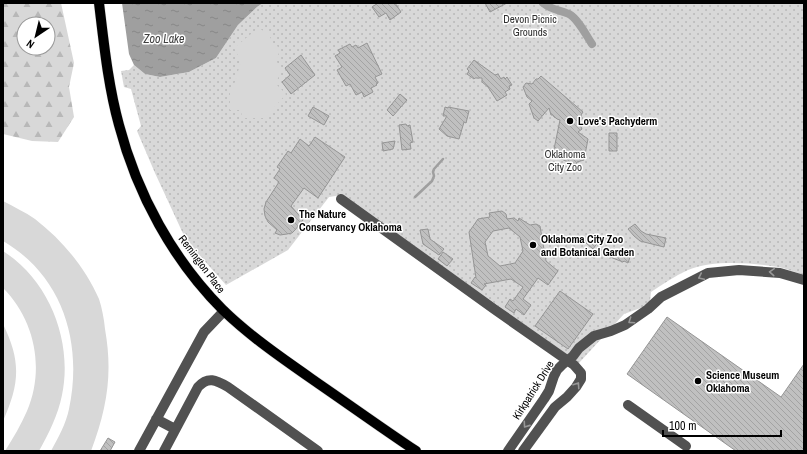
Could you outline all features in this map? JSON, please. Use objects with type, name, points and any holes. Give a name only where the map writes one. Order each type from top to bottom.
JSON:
[{"type":"main road","name":"Remington Place","points":[[99,3],[109,78],[115,109],[125,145],[147,201],[163,232],[180,258],[224,311],[249,333],[275,353],[416,451]]},
{"type":"street","points":[[342,200],[567,361],[579,348],[594,336],[625,325],[648,309],[661,297],[708,274],[739,270],[780,273],[804,280]]},
{"type":"street","points":[[139,451],[204,332],[224,311]]},
{"type":"street","name":"Kirkpatrick Drive","points":[[508,451],[549,391],[557,370],[567,361],[578,368],[581,373],[581,379],[567,397],[555,406],[523,451]]},
{"type":"street","points":[[164,451],[198,387],[207,380],[216,381],[228,387],[318,451]]},
{"type":"street","points":[[628,405],[686,446]]},
{"type":"street","points":[[156,419],[175,430]]},
{"type":"green space","points":[[3,3],[61,3],[74,63],[69,87],[74,117],[58,142],[32,141],[3,134]]},
{"type":"green space","name":"Oklahoma City Zoo","points":[[263,3],[804,3],[804,275],[783,268],[736,263],[710,264],[688,270],[651,292],[650,301],[646,306],[624,314],[579,363],[342,195],[329,197],[288,250],[226,285],[186,240],[137,131],[141,126],[131,89],[124,87],[121,71],[129,70],[134,65],[145,74],[160,77],[189,72],[216,58],[238,25]]},
{"type":"green space","points":[[258,28],[268,33],[274,45],[281,48],[276,60],[281,70],[276,84],[286,94],[265,118],[242,118],[241,110],[230,110],[230,89],[235,82],[241,61],[234,48]]},
{"type":"green space","points":[[3,201],[35,219],[63,245],[80,265],[99,299],[107,345],[108,376],[105,405],[91,451],[51,451],[64,425],[69,409],[73,384],[73,360],[70,336],[64,313],[54,292],[41,273],[24,256],[3,241]]},
{"type":"green space","points":[[3,251],[34,279],[54,314],[61,334],[65,375],[62,395],[53,424],[39,451],[5,451],[27,411],[35,379],[36,362],[34,346],[23,315],[3,288]]},
{"type":"green space","points":[[3,324],[13,349],[16,372],[13,395],[3,421]]},
{"type":"water","name":"Zoo Lake","points":[[122,3],[263,3],[238,25],[216,58],[189,72],[160,77],[145,74],[134,65],[129,54]]},
{"type":"building","points":[[378,3],[395,3],[401,12],[390,20],[386,13],[379,17],[372,7]]},
{"type":"building","points":[[485,3],[507,3],[490,12]]},
{"type":"building","points":[[367,43],[382,74],[375,77],[378,83],[371,88],[373,92],[364,97],[362,92],[356,95],[350,84],[346,86],[337,70],[342,67],[335,56],[340,53],[338,50],[350,44],[352,47],[356,45],[358,48]]},
{"type":"building","points":[[301,55],[315,75],[291,94],[282,82],[290,75],[285,68]]},
{"type":"building","points":[[474,60],[495,75],[498,74],[501,79],[504,77],[505,79],[507,77],[512,85],[509,86],[510,89],[505,92],[507,95],[497,101],[488,87],[482,82],[482,78],[474,79],[467,74],[469,71],[467,69]]},
{"type":"building","name":"Love's Pachyderm","points":[[541,76],[583,112],[581,115],[582,119],[579,123],[582,129],[578,132],[588,139],[584,160],[577,162],[576,164],[568,162],[553,154],[560,120],[551,115],[549,108],[538,121],[534,118],[529,104],[532,101],[527,97],[523,87],[526,83],[532,84]]},
{"type":"building","points":[[400,94],[407,100],[393,116],[387,110]]},
{"type":"building","points":[[313,107],[329,116],[324,125],[308,116]]},
{"type":"building","points":[[445,107],[469,111],[466,123],[464,122],[459,139],[447,136],[439,129],[447,116],[443,116]]},
{"type":"building","points":[[406,124],[407,126],[410,125],[413,142],[410,143],[411,149],[402,150],[399,125]]},
{"type":"building","points":[[609,133],[617,133],[617,151],[609,151]]},
{"type":"building","points":[[315,137],[345,157],[318,198],[304,188],[291,206],[303,220],[292,233],[280,235],[275,233],[277,230],[268,222],[264,209],[266,202],[279,182],[274,178],[280,169],[277,167],[288,151],[291,153],[300,139],[309,146]]},
{"type":"building","points":[[395,141],[393,149],[383,151],[382,143]]},
{"type":"building","points":[[502,211],[506,214],[507,219],[514,218],[518,221],[519,218],[530,225],[536,224],[540,226],[546,261],[558,271],[548,285],[538,278],[523,299],[531,305],[524,315],[516,309],[514,313],[505,307],[510,299],[513,301],[523,287],[511,279],[484,284],[486,285],[482,290],[471,283],[475,277],[476,278],[469,232],[478,219],[490,217],[489,213]],"holes":[[[509,228],[520,237],[523,251],[515,263],[500,266],[488,256],[485,242],[493,231]]]},
{"type":"building","points":[[635,224],[646,234],[666,238],[664,247],[640,241],[628,229]]},
{"type":"building","points":[[428,229],[430,239],[444,249],[439,255],[423,244],[420,230]]},
{"type":"building","points":[[590,234],[599,241],[593,249],[585,242]]},
{"type":"building","points":[[613,250],[630,257],[628,263],[610,257]]},
{"type":"building","points":[[443,252],[453,259],[447,266],[438,259]]},
{"type":"building","points":[[560,291],[593,314],[568,349],[535,326]]},
{"type":"building","name":"Science Museum Oklahoma","points":[[667,317],[781,397],[804,364],[804,451],[736,451],[627,374]]},
{"type":"building","points":[[108,438],[115,442],[110,451],[100,451]]},
{"type":"waterway","points":[[543,3],[572,16],[579,23],[592,44]]},
{"type":"waterway","points":[[415,197],[432,181],[434,169],[443,159]]},
{"type":"place","name":"Love's Pachyderm","points":[[570,121]]},
{"type":"place","name":"The Nature Conservancy Oklahoma","points":[[291,220]]},
{"type":"place","name":"Oklahoma City Zoo and Botanical Garden","points":[[533,245]]},
{"type":"place","name":"Science Museum Oklahoma","points":[[698,381]]},
{"type":"park label","name":"Devon Picnic Grounds","points":[[530,25]]}]
